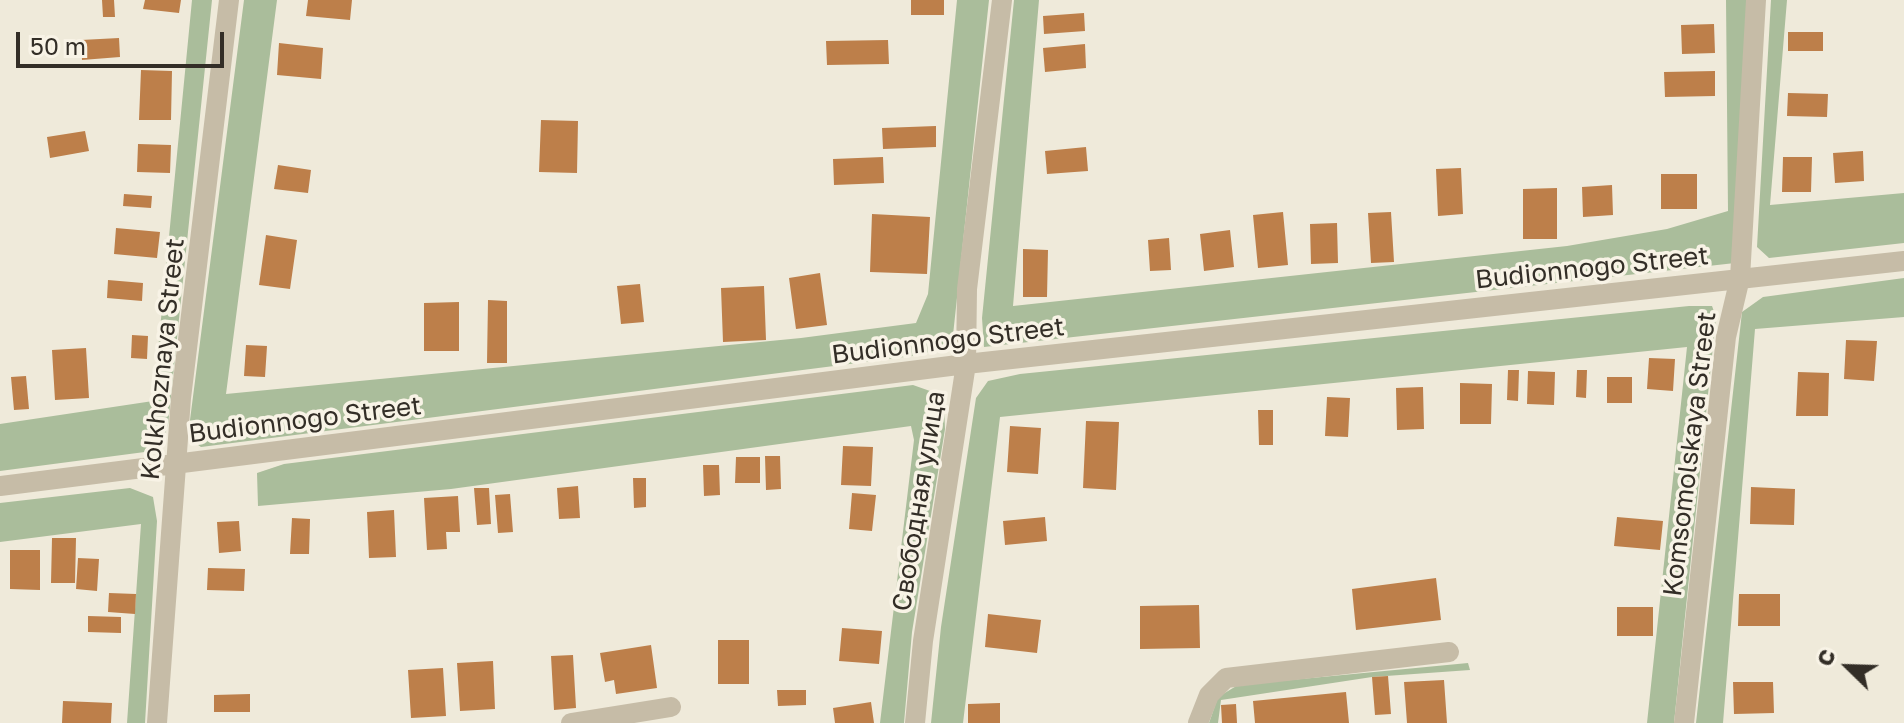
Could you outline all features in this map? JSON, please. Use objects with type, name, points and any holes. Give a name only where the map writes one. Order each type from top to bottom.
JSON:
[{"type":"street","name":"Kolkhoznaya Street","points":[[157,723],[181,398],[229,0]]},
{"type":"street","name":"Свободная улица","points":[[915,723],[923,641],[966,364],[967,289],[1002,0]]},
{"type":"street","name":"Komsomolskaya Street","points":[[1684,723],[1726,337],[1740,278],[1756,0]]},
{"type":"street","name":"Budionnogo Street","points":[[0,486],[966,364],[1904,261]]},
{"type":"street","points":[[1198,723],[1209,695],[1226,678],[1449,652]]},
{"type":"street","points":[[571,723],[671,707]]},
{"type":"green space","points":[[192,0],[212,0],[168,425],[160,450],[0,471],[0,424],[153,401]]},
{"type":"green space","points":[[244,0],[277,0],[226,394],[801,338],[916,323],[928,294],[957,0],[989,0],[953,335],[938,350],[912,356],[201,447],[191,440],[190,420]]},
{"type":"green space","points":[[1014,0],[1039,0],[1013,306],[1567,246],[1667,229],[1728,211],[1726,0],[1747,0],[1735,263],[984,347],[982,318]]},
{"type":"green space","points":[[1771,0],[1787,0],[1770,205],[1904,193],[1904,243],[1769,258],[1757,247]]},
{"type":"green space","points":[[1904,278],[1904,317],[1755,329],[1723,723],[1696,723],[1742,312],[1763,297]]},
{"type":"green space","points":[[1712,306],[1716,317],[1674,723],[1647,723],[1687,347],[1000,417],[963,723],[931,723],[941,627],[976,398],[988,381],[1020,374]]},
{"type":"green space","points":[[913,385],[930,391],[944,405],[945,429],[912,632],[904,723],[880,723],[914,440],[911,426],[451,489],[258,506],[257,473],[284,464]]},
{"type":"green space","points":[[130,488],[153,497],[157,521],[145,723],[127,723],[141,524],[0,542],[0,503]]},
{"type":"green space","points":[[1468,663],[1470,670],[1372,677],[1221,700],[1218,723],[1209,723],[1218,697],[1238,685]]},
{"type":"building","points":[[102,0],[114,0],[115,17],[103,17]]},
{"type":"building","points":[[145,0],[181,0],[179,13],[143,9]]},
{"type":"building","points":[[308,0],[352,0],[350,20],[306,16]]},
{"type":"building","points":[[911,0],[944,0],[944,15],[911,15]]},
{"type":"building","points":[[1084,13],[1085,31],[1044,34],[1043,16]]},
{"type":"building","points":[[1714,24],[1715,53],[1682,54],[1681,25]]},
{"type":"building","points":[[1788,32],[1823,32],[1823,51],[1788,51]]},
{"type":"building","points":[[119,38],[120,57],[82,60],[81,40]]},
{"type":"building","points":[[888,40],[889,64],[827,65],[826,41]]},
{"type":"building","points":[[279,43],[323,48],[321,79],[277,75]]},
{"type":"building","points":[[1085,44],[1086,68],[1045,72],[1043,48]]},
{"type":"building","points":[[141,70],[172,71],[171,120],[139,120]]},
{"type":"building","points":[[1715,71],[1715,96],[1665,97],[1664,72]]},
{"type":"building","points":[[1788,93],[1828,94],[1827,117],[1787,116]]},
{"type":"building","points":[[541,120],[578,121],[577,173],[539,172]]},
{"type":"building","points":[[936,126],[936,147],[883,149],[882,128]]},
{"type":"building","points":[[85,131],[89,151],[50,158],[47,137]]},
{"type":"building","points":[[138,144],[171,145],[170,173],[137,172]]},
{"type":"building","points":[[1086,147],[1088,171],[1047,174],[1045,151]]},
{"type":"building","points":[[1863,151],[1864,181],[1835,183],[1833,153]]},
{"type":"building","points":[[883,157],[884,183],[834,185],[833,159]]},
{"type":"building","points":[[1783,157],[1812,157],[1811,192],[1782,192]]},
{"type":"building","points":[[278,165],[311,170],[308,193],[274,189]]},
{"type":"building","points":[[1461,168],[1463,214],[1438,216],[1436,169]]},
{"type":"building","points":[[1661,174],[1697,174],[1697,209],[1661,209]]},
{"type":"building","points":[[1612,185],[1613,215],[1583,217],[1582,187]]},
{"type":"building","points":[[1557,188],[1557,239],[1523,239],[1523,189]]},
{"type":"building","points":[[124,194],[152,196],[151,208],[123,206]]},
{"type":"building","points":[[1283,212],[1288,265],[1258,268],[1253,215]]},
{"type":"building","points":[[1391,212],[1394,262],[1371,263],[1368,213]]},
{"type":"building","points":[[872,214],[930,217],[927,274],[870,272]]},
{"type":"building","points":[[1337,223],[1338,263],[1311,264],[1310,224]]},
{"type":"building","points":[[116,228],[160,232],[157,258],[114,254]]},
{"type":"building","points":[[1230,230],[1234,267],[1204,271],[1200,234]]},
{"type":"building","points":[[266,235],[297,240],[290,289],[259,285]]},
{"type":"building","points":[[1169,238],[1171,270],[1150,271],[1148,240]]},
{"type":"building","points":[[1023,249],[1048,250],[1047,297],[1023,297]]},
{"type":"building","points":[[820,273],[827,325],[796,329],[789,278]]},
{"type":"building","points":[[108,280],[143,283],[142,301],[107,298]]},
{"type":"building","points":[[640,284],[644,322],[621,324],[617,286]]},
{"type":"building","points":[[764,286],[766,340],[723,342],[721,288]]},
{"type":"building","points":[[488,300],[507,301],[507,363],[487,363]]},
{"type":"building","points":[[459,302],[459,351],[424,351],[424,303]]},
{"type":"building","points":[[132,335],[148,336],[147,359],[131,358]]},
{"type":"building","points":[[1846,340],[1877,341],[1874,381],[1844,379]]},
{"type":"building","points":[[246,345],[267,346],[265,377],[244,376]]},
{"type":"building","points":[[86,348],[89,398],[55,400],[52,350]]},
{"type":"building","points":[[1649,358],[1675,359],[1673,391],[1647,389]]},
{"type":"building","points":[[1508,370],[1519,370],[1518,401],[1507,400]]},
{"type":"building","points":[[1577,370],[1587,370],[1586,398],[1576,397]]},
{"type":"building","points":[[1528,371],[1555,372],[1554,405],[1527,404]]},
{"type":"building","points":[[1798,372],[1829,373],[1828,416],[1796,416]]},
{"type":"building","points":[[26,376],[29,409],[14,410],[11,377]]},
{"type":"building","points":[[1607,377],[1632,377],[1632,403],[1607,403]]},
{"type":"building","points":[[1460,383],[1492,384],[1491,424],[1460,424]]},
{"type":"building","points":[[1423,387],[1424,429],[1397,430],[1396,388]]},
{"type":"building","points":[[1327,397],[1350,398],[1348,437],[1325,436]]},
{"type":"building","points":[[1258,410],[1273,410],[1273,445],[1259,445]]},
{"type":"building","points":[[1086,421],[1119,422],[1116,490],[1083,488]]},
{"type":"building","points":[[1010,426],[1041,428],[1038,474],[1007,472]]},
{"type":"building","points":[[843,446],[873,447],[871,486],[841,485]]},
{"type":"building","points":[[765,456],[780,456],[781,489],[766,490]]},
{"type":"building","points":[[736,457],[760,457],[760,483],[735,483]]},
{"type":"building","points":[[703,465],[719,465],[720,495],[704,496]]},
{"type":"building","points":[[633,478],[646,478],[646,507],[634,508]]},
{"type":"building","points":[[578,486],[580,518],[559,519],[557,488]]},
{"type":"building","points":[[1751,487],[1795,489],[1794,525],[1750,524]]},
{"type":"building","points":[[474,488],[489,488],[491,524],[477,525]]},
{"type":"building","points":[[852,493],[876,495],[872,531],[849,529]]},
{"type":"building","points":[[510,494],[513,532],[498,533],[495,495]]},
{"type":"building","points":[[458,496],[460,532],[446,532],[447,549],[427,550],[424,498]]},
{"type":"building","points":[[394,510],[396,557],[369,558],[367,512]]},
{"type":"building","points":[[1045,517],[1047,541],[1005,545],[1003,521]]},
{"type":"building","points":[[1617,517],[1663,521],[1660,550],[1614,546]]},
{"type":"building","points":[[292,518],[310,519],[309,554],[290,554]]},
{"type":"building","points":[[239,521],[241,551],[219,553],[217,522]]},
{"type":"building","points":[[52,538],[76,538],[75,583],[51,583]]},
{"type":"building","points":[[10,550],[40,550],[40,590],[10,589]]},
{"type":"building","points":[[78,558],[99,559],[97,591],[76,589]]},
{"type":"building","points":[[208,568],[245,569],[244,591],[207,590]]},
{"type":"building","points":[[1436,578],[1441,620],[1356,630],[1352,589]]},
{"type":"building","points":[[109,593],[136,594],[135,614],[108,612]]},
{"type":"building","points":[[1739,594],[1780,594],[1780,626],[1738,626]]},
{"type":"building","points":[[1199,605],[1200,648],[1140,649],[1140,606]]},
{"type":"building","points":[[1617,607],[1653,607],[1653,636],[1617,636]]},
{"type":"building","points":[[988,614],[1041,620],[1037,653],[985,647]]},
{"type":"building","points":[[88,616],[121,617],[121,633],[88,632]]},
{"type":"building","points":[[842,628],[882,631],[879,664],[839,661]]},
{"type":"building","points":[[718,640],[749,640],[749,684],[718,684]]},
{"type":"building","points":[[651,645],[657,688],[616,694],[614,680],[605,682],[600,653]]},
{"type":"building","points":[[573,655],[576,708],[554,710],[551,656]]},
{"type":"building","points":[[493,661],[495,709],[460,711],[457,663]]},
{"type":"building","points":[[443,668],[446,716],[411,718],[408,670]]},
{"type":"building","points":[[1388,676],[1391,714],[1375,715],[1372,677]]},
{"type":"building","points":[[1444,680],[1447,723],[1407,723],[1404,682]]},
{"type":"building","points":[[1733,682],[1773,682],[1774,713],[1734,714]]},
{"type":"building","points":[[777,690],[806,690],[806,705],[778,706]]},
{"type":"building","points":[[1346,692],[1349,723],[1255,723],[1253,701]]},
{"type":"building","points":[[250,694],[250,712],[214,712],[214,695]]},
{"type":"building","points":[[63,701],[112,703],[111,723],[62,723]]},
{"type":"building","points":[[871,702],[874,723],[835,723],[833,708]]},
{"type":"building","points":[[1000,703],[1000,723],[968,723],[968,704]]},
{"type":"building","points":[[1236,704],[1237,723],[1222,723],[1221,705]]}]
